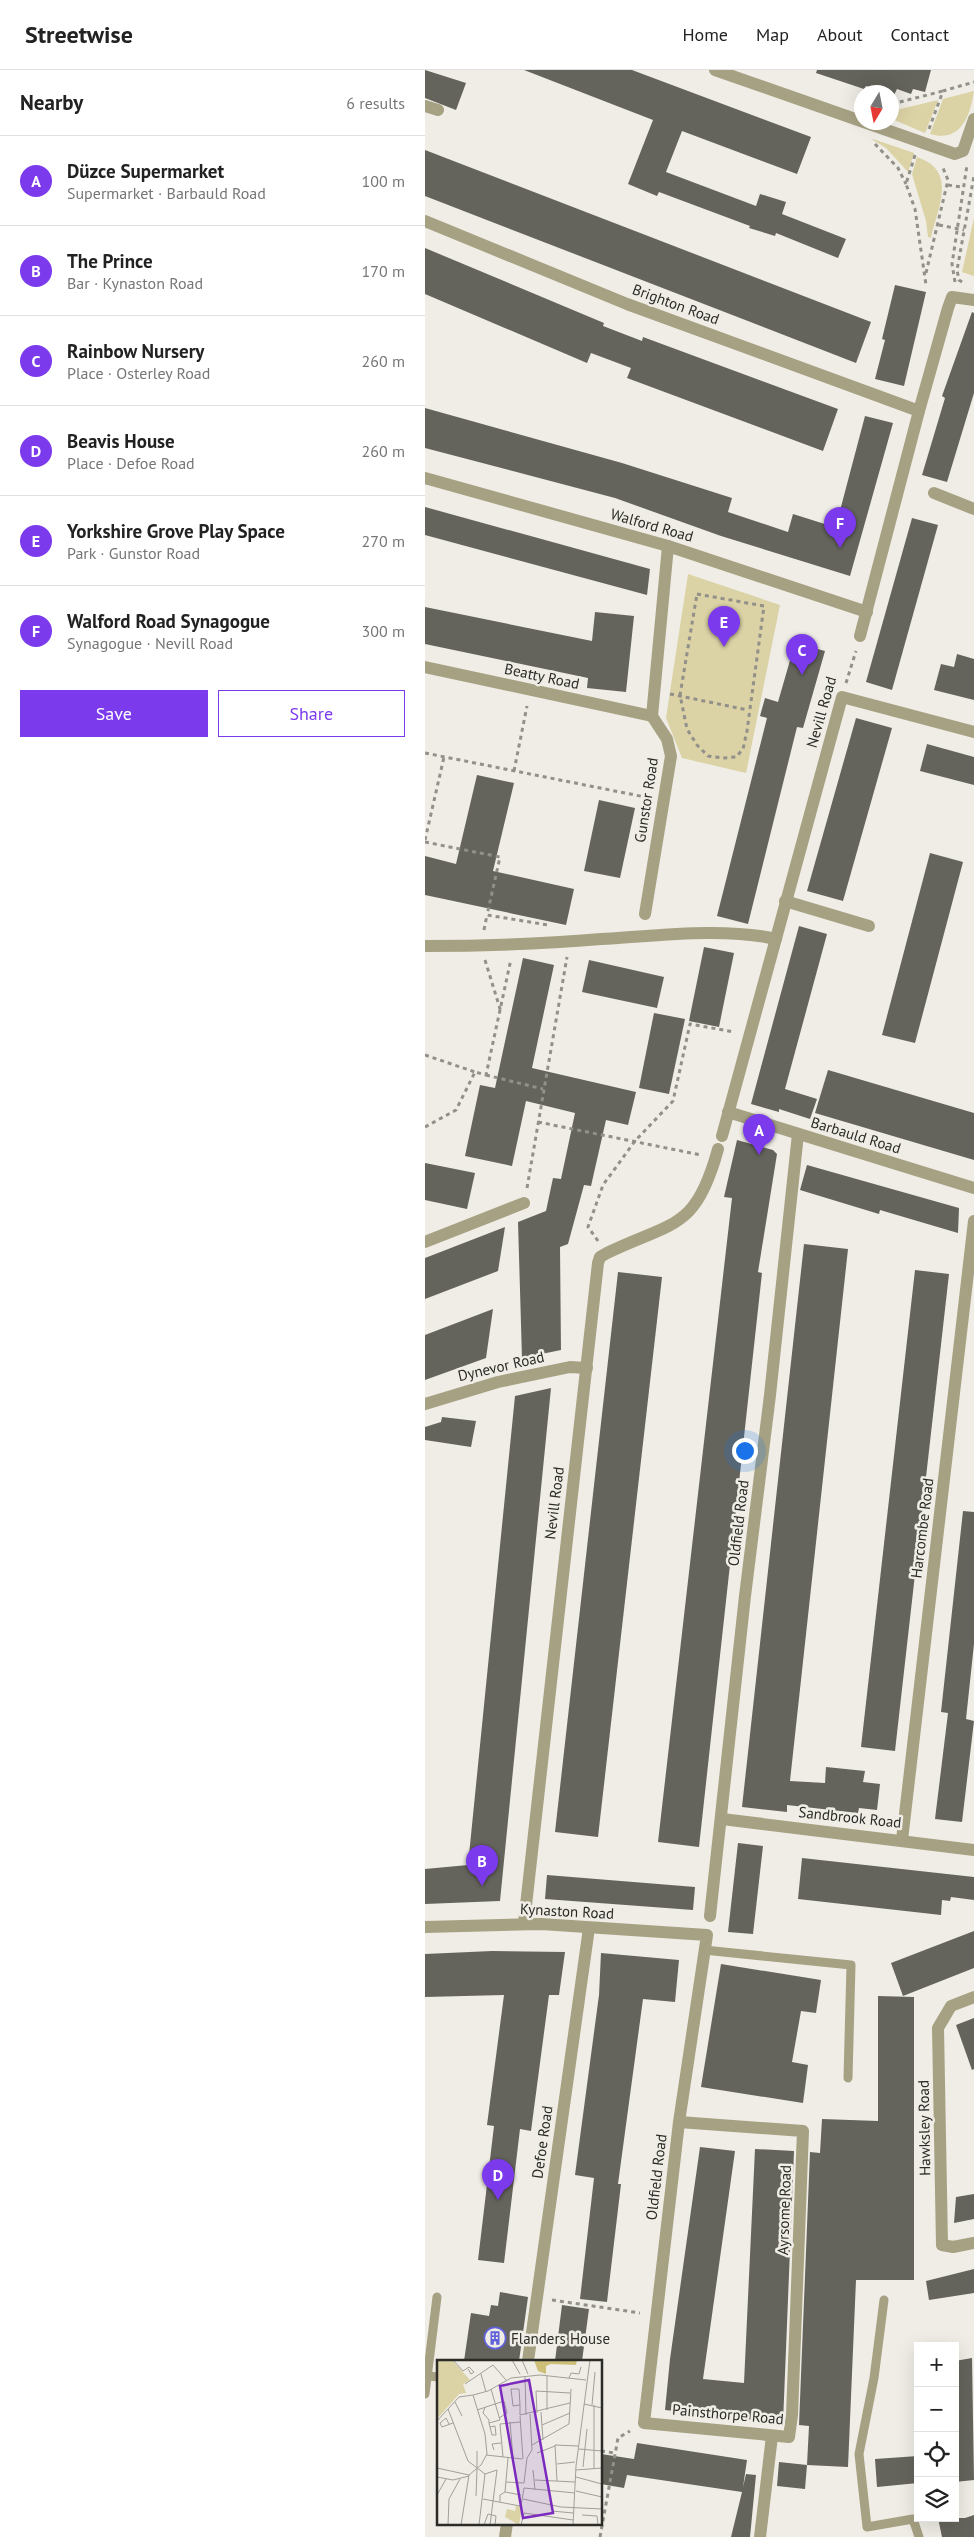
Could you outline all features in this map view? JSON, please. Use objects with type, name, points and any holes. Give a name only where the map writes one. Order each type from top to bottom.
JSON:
[{"type":"street","points":[[715,70],[920,148],[962,156],[974,119]]},
{"type":"street","points":[[425,106],[438,110]]},
{"type":"street","name":"Brighton Road","points":[[425,221],[627,304],[919,411]]},
{"type":"street","points":[[860,636],[919,411],[952,297],[974,300]]},
{"type":"street","name":"Walford Road","points":[[425,478],[668,546],[867,612]]},
{"type":"street","points":[[934,493],[974,509]]},
{"type":"street","points":[[652,716],[668,546]]},
{"type":"street","name":"Beatty Road","points":[[425,667],[652,716]]},
{"type":"street","points":[[842,697],[974,732]]},
{"type":"street","name":"Nevill Road","points":[[722,1136],[842,697]]},
{"type":"street","name":"Gunstor Road","points":[[645,914],[671,756],[667,739],[652,716]]},
{"type":"street","points":[[785,901],[869,926]]},
{"type":"street","points":[[425,946],[481,946],[675,935],[750,934],[775,939]]},
{"type":"street","name":"Barbauld Road","points":[[728,1112],[974,1188]]},
{"type":"street","name":"Oldfield Road","points":[[710,1916],[798,1134]]},
{"type":"street","points":[[607,1253],[665,1230],[680,1221],[694,1207],[705,1189],[717,1154]]},
{"type":"street","points":[[425,1242],[524,1203]]},
{"type":"street","name":"Harcombe Road","points":[[902,1840],[974,1221]]},
{"type":"street","name":"Nevill Road","points":[[524,1923],[587,1368],[597,1263],[600,1257],[607,1253]]},
{"type":"street","name":"Dynevor Road","points":[[425,1404],[498,1382],[570,1367],[587,1368]]},
{"type":"street","name":"Sandbrook Road","points":[[722,1819],[974,1850]]},
{"type":"street","name":"Kynaston Road","points":[[425,1928],[524,1923],[707,1935]]},
{"type":"street","name":"Defoe Road","points":[[529,2360],[589,1928]]},
{"type":"street","name":"Oldfield Road","points":[[644,2423],[679,2122],[707,1935]]},
{"type":"street","name":"Hawksley Road","points":[[974,1997],[951,2006],[939,2028],[942,2245],[953,2247],[974,2243]]},
{"type":"street","name":"Ayrsome Road","points":[[679,2122],[803,2131],[792,2415]]},
{"type":"street","name":"Painsthorpe Road","points":[[644,2423],[789,2437],[792,2415]]},
{"type":"street","points":[[760,2537],[772,2436]]},
{"type":"street","points":[[505,2537],[507,2524]]},
{"type":"lane","points":[[704,1950],[851,1965],[847,2078]]},
{"type":"lane","points":[[425,2394],[437,2297]]},
{"type":"lane","points":[[884,2300],[874,2378],[859,2454],[867,2527],[913,2519],[919,2537]]},
{"type":"lane","points":[[427,2376],[437,2377]]},
{"type":"path","points":[[899,102],[974,82]]},
{"type":"path","points":[[906,184],[943,91]]},
{"type":"path","points":[[872,142],[887,154],[906,184],[915,209],[926,285]]},
{"type":"path","points":[[962,156],[964,167]]},
{"type":"path","points":[[952,297],[955,281],[951,264],[957,228],[962,156]]},
{"type":"path","points":[[925,273],[939,225],[947,185],[946,172],[942,166]]},
{"type":"path","points":[[968,283],[959,280],[957,270],[970,188],[974,176]]},
{"type":"path","points":[[947,185],[961,187]]},
{"type":"path","points":[[939,225],[964,230]]},
{"type":"path","points":[[697,594],[764,606],[748,710],[743,749],[736,758],[708,756],[697,745],[687,729],[680,696],[697,594]]},
{"type":"path","name":"Nevill Road","points":[[842,697],[860,636]]},
{"type":"path","points":[[514,771],[530,690]]},
{"type":"path","points":[[654,690],[748,710]]},
{"type":"path","points":[[425,754],[663,799]]},
{"type":"path","points":[[444,757],[425,841],[500,858],[487,915]]},
{"type":"path","points":[[524,1203],[570,942]]},
{"type":"path","points":[[486,1075],[501,1012],[514,944]]},
{"type":"path","points":[[481,946],[501,1012]]},
{"type":"path","points":[[607,1253],[588,1227],[603,1185],[635,1141],[673,1101],[690,1024],[749,1036]]},
{"type":"path","points":[[425,1054],[475,1072],[543,1089]]},
{"type":"path","points":[[425,1128],[456,1110],[475,1072]]},
{"type":"path","points":[[538,1122],[635,1141],[717,1154]]},
{"type":"path","points":[[537,2298],[656,2316]]},
{"type":"path","points":[[603,2520],[618,2438],[644,2423]]},
{"type":"path","points":[[603,2450],[615,2452]]},
{"type":"path","points":[[600,2537],[602,2524]]},
{"type":"shaded area","points":[[974,91],[970,110],[962,125],[956,131],[949,135],[941,136],[930,134],[943,99]]},
{"type":"shaded area","points":[[938,100],[925,133],[899,122],[899,109]]},
{"type":"shaded area","points":[[870,138],[914,153],[908,172],[886,148]]},
{"type":"shaded area","points":[[917,157],[930,163],[937,171],[941,181],[942,191],[931,238],[928,237],[926,221],[912,174]]},
{"type":"shaded area","points":[[974,218],[974,276],[962,272]]},
{"type":"shaded area","points":[[688,574],[780,605],[746,773],[682,758],[666,718]]},
{"type":"building","points":[[425,70],[466,83],[456,110],[425,98]]},
{"type":"building","points":[[524,70],[632,70],[811,137],[797,174],[682,131],[666,172],[756,206],[760,194],[786,202],[782,214],[846,239],[838,258],[776,233],[775,236],[749,228],[750,226],[659,192],[657,196],[628,184],[653,120]]},
{"type":"building","points":[[817,70],[931,70],[925,92],[913,89],[911,94],[899,90],[899,85],[854,86],[816,73]]},
{"type":"building","points":[[425,150],[871,322],[856,363],[425,196]]},
{"type":"building","points":[[425,248],[604,323],[603,326],[642,341],[643,337],[838,409],[823,451],[627,378],[631,368],[591,353],[587,363],[425,294]]},
{"type":"building","points":[[895,285],[926,292],[904,386],[875,379],[885,340],[882,339]]},
{"type":"building","points":[[972,312],[974,313],[974,393],[947,482],[922,475],[945,398],[942,396]]},
{"type":"building","points":[[425,408],[622,463],[732,498],[728,512],[788,532],[793,514],[828,525],[830,520],[837,522],[865,416],[893,423],[850,576],[721,536],[615,498],[425,448]]},
{"type":"building","points":[[425,507],[650,569],[647,595],[425,535]]},
{"type":"building","points":[[912,518],[938,525],[892,690],[866,682]]},
{"type":"building","points":[[425,607],[592,641],[595,612],[634,616],[626,692],[587,688],[588,678],[425,644]]},
{"type":"building","points":[[795,643],[825,651],[803,728],[797,727],[748,924],[717,916],[767,718],[760,716],[765,698],[778,702]]},
{"type":"building","points":[[957,654],[974,659],[974,700],[934,690],[941,664],[954,667]]},
{"type":"building","points":[[856,718],[892,728],[843,901],[807,891]]},
{"type":"building","points":[[927,744],[974,757],[974,785],[920,771]]},
{"type":"building","points":[[477,775],[514,783],[493,871],[574,889],[566,925],[425,895],[425,856],[456,864]]},
{"type":"building","points":[[599,800],[635,808],[620,878],[584,871]]},
{"type":"building","points":[[930,853],[963,862],[915,1043],[882,1035]]},
{"type":"building","points":[[799,926],[827,934],[785,1089],[817,1099],[810,1119],[779,1109],[779,1112],[751,1104]]},
{"type":"building","points":[[704,947],[734,953],[719,1027],[689,1021]]},
{"type":"building","points":[[523,958],[554,965],[532,1068],[636,1092],[628,1125],[606,1120],[591,1186],[584,1185],[568,1244],[560,1247],[561,1350],[522,1358],[518,1222],[546,1211],[553,1178],[561,1179],[575,1113],[526,1101],[512,1166],[465,1156],[480,1085],[495,1088]]},
{"type":"building","points":[[589,960],[664,977],[657,1008],[582,992]]},
{"type":"building","points":[[654,1013],[685,1019],[669,1094],[639,1088]]},
{"type":"building","points":[[828,1070],[974,1113],[974,1160],[815,1113]]},
{"type":"building","points":[[737,1140],[773,1150],[777,1154],[758,1272],[762,1273],[699,1847],[658,1842],[732,1198],[724,1197]]},
{"type":"building","points":[[425,1163],[475,1173],[467,1209],[425,1200]]},
{"type":"building","points":[[807,1165],[959,1208],[958,1233],[880,1210],[879,1214],[800,1190]]},
{"type":"building","points":[[505,1227],[498,1271],[425,1299],[425,1258]]},
{"type":"building","points":[[804,1244],[848,1249],[790,1781],[825,1783],[826,1767],[865,1771],[863,1782],[880,1784],[877,1810],[859,1808],[858,1813],[787,1805],[787,1812],[742,1807]]},
{"type":"building","points":[[915,1270],[949,1274],[895,1751],[861,1747]]},
{"type":"building","points":[[618,1272],[662,1277],[598,1837],[555,1832]]},
{"type":"building","points":[[493,1309],[486,1358],[425,1380],[425,1335]]},
{"type":"building","points":[[551,1388],[500,1901],[425,1904],[425,1869],[468,1865],[515,1396]]},
{"type":"building","points":[[442,1417],[476,1421],[471,1447],[425,1440],[425,1427],[441,1422]]},
{"type":"building","points":[[963,1511],[974,1512],[974,1644],[966,1719],[974,1721],[962,1822],[935,1819],[948,1713],[941,1712]]},
{"type":"building","points":[[738,1843],[763,1846],[753,1934],[728,1932]]},
{"type":"building","points":[[802,1858],[974,1877],[974,1900],[951,1897],[950,1901],[942,1900],[941,1915],[798,1899]]},
{"type":"building","points":[[547,1875],[695,1887],[693,1910],[545,1899]]},
{"type":"building","points":[[974,1931],[974,1968],[903,1996],[891,1963]]},
{"type":"building","points":[[492,1951],[565,1952],[559,1995],[549,1995],[531,2131],[520,2129],[504,2263],[478,2260],[494,2126],[487,2125],[504,1995],[425,1997],[425,1954]]},
{"type":"building","points":[[601,1953],[679,1960],[675,2002],[643,1999],[618,2184],[621,2184],[607,2302],[580,2299],[594,2178],[575,2175],[599,1995]]},
{"type":"building","points":[[721,1964],[821,1980],[816,2013],[801,2011],[792,2062],[808,2065],[803,2103],[701,2087]]},
{"type":"building","points":[[878,1996],[914,1997],[914,2280],[856,2280],[848,2467],[807,2465],[809,2426],[799,2425],[810,2152],[820,2153],[822,2119],[878,2121]]},
{"type":"building","points":[[974,2018],[974,2069],[972,2070],[956,2025]]},
{"type":"building","points":[[700,2147],[735,2151],[703,2379],[744,2383],[755,2149],[794,2151],[783,2423],[665,2410],[670,2359]]},
{"type":"building","points":[[974,2194],[974,2219],[954,2223],[956,2197]]},
{"type":"building","points":[[974,2269],[974,2293],[929,2300],[926,2281]]},
{"type":"building","name":"Flanders House","points":[[500,2292],[528,2297],[519,2360],[464,2360],[471,2313],[489,2316],[491,2305],[498,2306]]},
{"type":"building","points":[[562,2305],[589,2309],[582,2360],[555,2360]]},
{"type":"building","points":[[972,2358],[974,2480],[959,2482],[959,2387],[959,2360]]},
{"type":"building","points":[[637,2443],[747,2460],[743,2487],[746,2474],[756,2475],[750,2537],[731,2537],[742,2492],[627,2475],[624,2488],[603,2484],[603,2454],[634,2459]]},
{"type":"building","points":[[914,2456],[914,2483],[877,2487],[875,2459]]},
{"type":"building","points":[[779,2462],[807,2465],[805,2489],[777,2486]]},
{"type":"building","points":[[974,2515],[974,2537],[942,2537],[939,2522],[959,2522],[959,2518]]},
{"type":"place","name":"Walford Road Synagogue","points":[[840,548]]},
{"type":"place","name":"Yorkshire Grove Play Space","points":[[724,647]]},
{"type":"place","name":"Rainbow Nursery","points":[[802,675]]},
{"type":"place","name":"Düzce Supermarket","points":[[759,1155]]},
{"type":"place","name":"The Prince","points":[[482,1886]]},
{"type":"place","name":"Beavis House","points":[[498,2200]]},
{"type":"place","name":"Flanders House","points":[[495,2338]]}]
